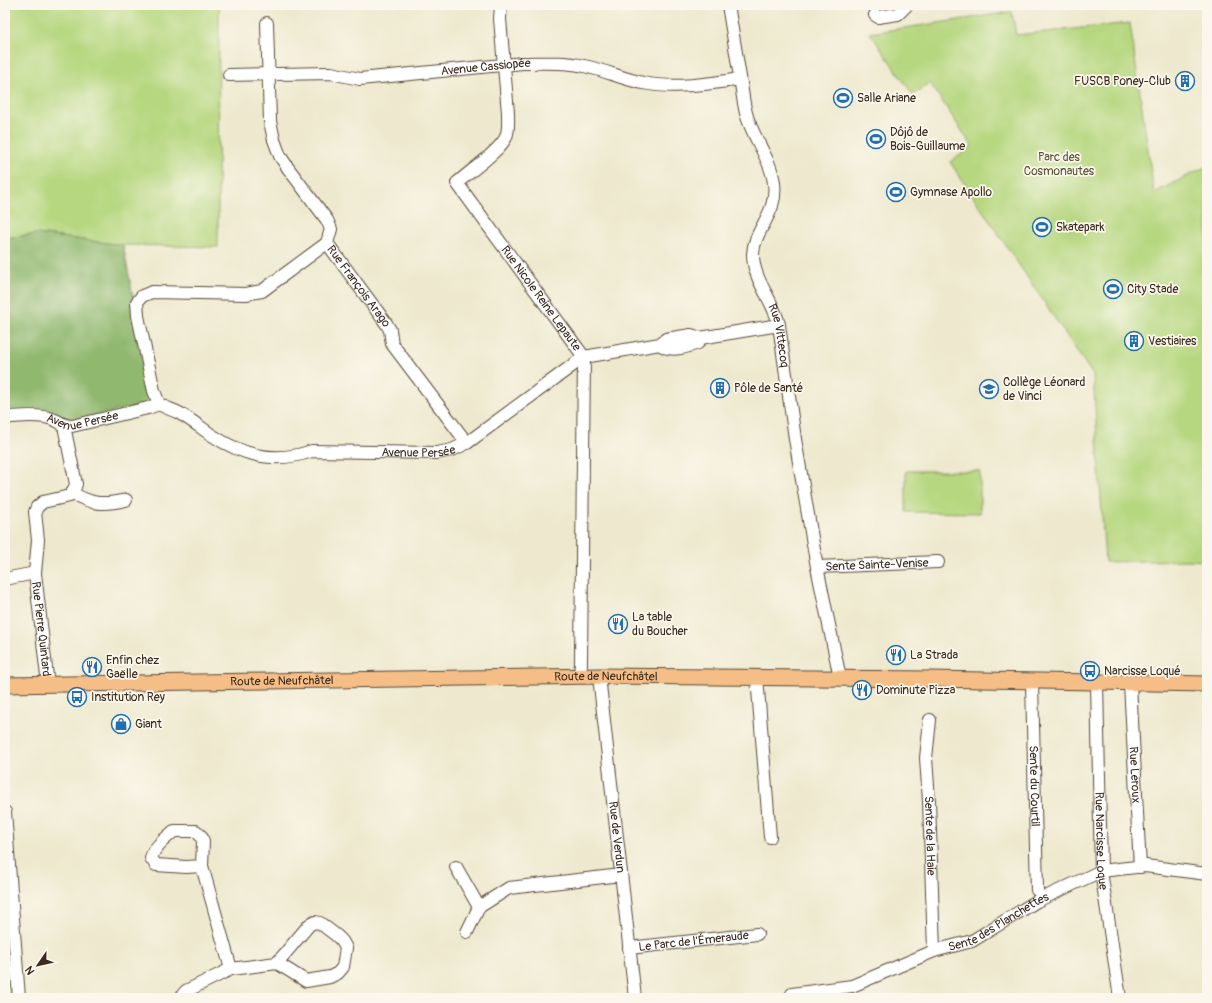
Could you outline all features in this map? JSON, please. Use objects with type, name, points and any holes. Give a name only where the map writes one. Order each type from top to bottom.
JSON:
[{"type":"main road","name":"Route de Neufchâtel","points":[[5,685],[580,676],[840,678],[1130,684],[1207,684]]},
{"type":"street","name":"Rue Nicole Reine Lepaute","points":[[501,5],[500,18],[508,127],[507,136],[502,145],[457,183],[584,357],[580,676]]},
{"type":"street","name":"Rue Vittecoq","points":[[728,5],[746,112],[774,182],[775,197],[773,205],[756,243],[754,258],[758,279],[777,314],[795,439],[817,567],[840,678]]},
{"type":"street","points":[[875,15],[898,14],[907,5]]},
{"type":"street","name":"Rue François Arago","points":[[267,23],[270,121],[274,140],[280,156],[327,220],[331,229],[327,243],[386,323],[390,330],[392,344],[467,443]]},
{"type":"street","name":"Avenue Cassiopée","points":[[229,75],[331,73],[360,79],[550,62],[574,64],[643,83],[695,85],[740,79]]},
{"type":"street","points":[[159,404],[153,387],[138,316],[137,302],[142,296],[152,292],[246,294],[262,291],[327,243]]},
{"type":"street","name":"Avenue Persée","points":[[5,418],[23,416],[46,418],[55,420],[64,426],[72,426],[159,404],[179,413],[230,446],[268,458],[282,458],[312,451],[438,453],[452,450],[467,443],[584,357],[660,344],[666,339],[690,335],[700,338],[779,325]]},
{"type":"street","points":[[64,426],[76,484],[72,492],[84,500],[99,503],[106,504],[126,500]]},
{"type":"street","name":"Rue Pierre Quintard","points":[[48,684],[35,573],[38,540],[35,512],[37,507],[43,502],[70,496],[72,492]]},
{"type":"street","name":"Sente Sainte-Venise","points":[[817,567],[938,562]]},
{"type":"street","name":"Rue Pierre Quintard","points":[[5,579],[35,573]]},
{"type":"street","name":"Rue de Verdun","points":[[600,676],[635,998]]},
{"type":"street","points":[[757,677],[770,837]]},
{"type":"street","name":"Sente du Courtil","points":[[1032,682],[1037,890]]},
{"type":"street","name":"Rue Narcisse Loque","points":[[1097,683],[1101,871],[1120,998]]},
{"type":"street","name":"Rue Leroux","points":[[1130,684],[1140,867]]},
{"type":"street","name":"Sente de la Haie","points":[[930,720],[926,758],[934,951]]},
{"type":"street","points":[[5,812],[19,998]]},
{"type":"street","points":[[202,866],[231,969]]},
{"type":"street","points":[[456,867],[479,907]]},
{"type":"street","name":"Sente des Planchettes","points":[[792,994],[852,986],[934,951],[972,941],[1037,901],[1101,871],[1140,867],[1207,874]]},
{"type":"street","points":[[466,932],[479,907],[509,888],[621,875]]},
{"type":"street","points":[[180,998],[186,991],[231,969],[277,964],[306,980],[330,977],[338,973],[343,967],[346,948],[337,936],[320,923],[315,922],[309,925],[277,964]]},
{"type":"street","name":"Le Parc de l'Émeraude","points":[[629,948],[757,934]]},
{"type":"green space","points":[[5,5],[219,5],[218,247],[123,245],[37,234],[5,238]]},
{"type":"green space","name":"Parc des Cosmonautes","points":[[1012,12],[1016,35],[1130,23],[1154,193],[1207,166],[1207,561],[1105,562],[1093,375],[950,162],[972,146],[930,83],[913,95],[870,33]]},
{"type":"green space","points":[[37,234],[123,245],[154,403],[69,421],[5,416],[5,238]]},
{"type":"green space","points":[[906,471],[980,471],[980,513],[906,512]]},
{"type":"green space","points":[[5,896],[13,998],[5,998]]},
{"type":"place","name":"FUSCB Poney-Club","points":[[1185,81]]},
{"type":"place","name":"Salle Ariane","points":[[843,98]]},
{"type":"place","name":"Dôjô de Bois-Guillaume","points":[[876,139]]},
{"type":"place","name":"Gymnase Apollo","points":[[896,192]]},
{"type":"place","name":"Skatepark","points":[[1042,227]]},
{"type":"place","name":"City Stade","points":[[1113,289]]},
{"type":"place","name":"Vestiaires","points":[[1134,341]]},
{"type":"place","name":"Pôle de Santé","points":[[720,388]]},
{"type":"place","name":"Collège Léonard de Vinci","points":[[989,389]]},
{"type":"place","name":"La table du Boucher","points":[[618,624]]},
{"type":"place","name":"La Strada","points":[[896,655]]},
{"type":"place","name":"Enfin chez Gaëlle","points":[[92,667]]},
{"type":"place","name":"Narcisse Loqué","points":[[1090,671]]},
{"type":"place","name":"Dominute Pizza","points":[[862,690]]},
{"type":"place","name":"Institution Rey","points":[[77,697]]},
{"type":"place","name":"Giant","points":[[121,724]]}]
